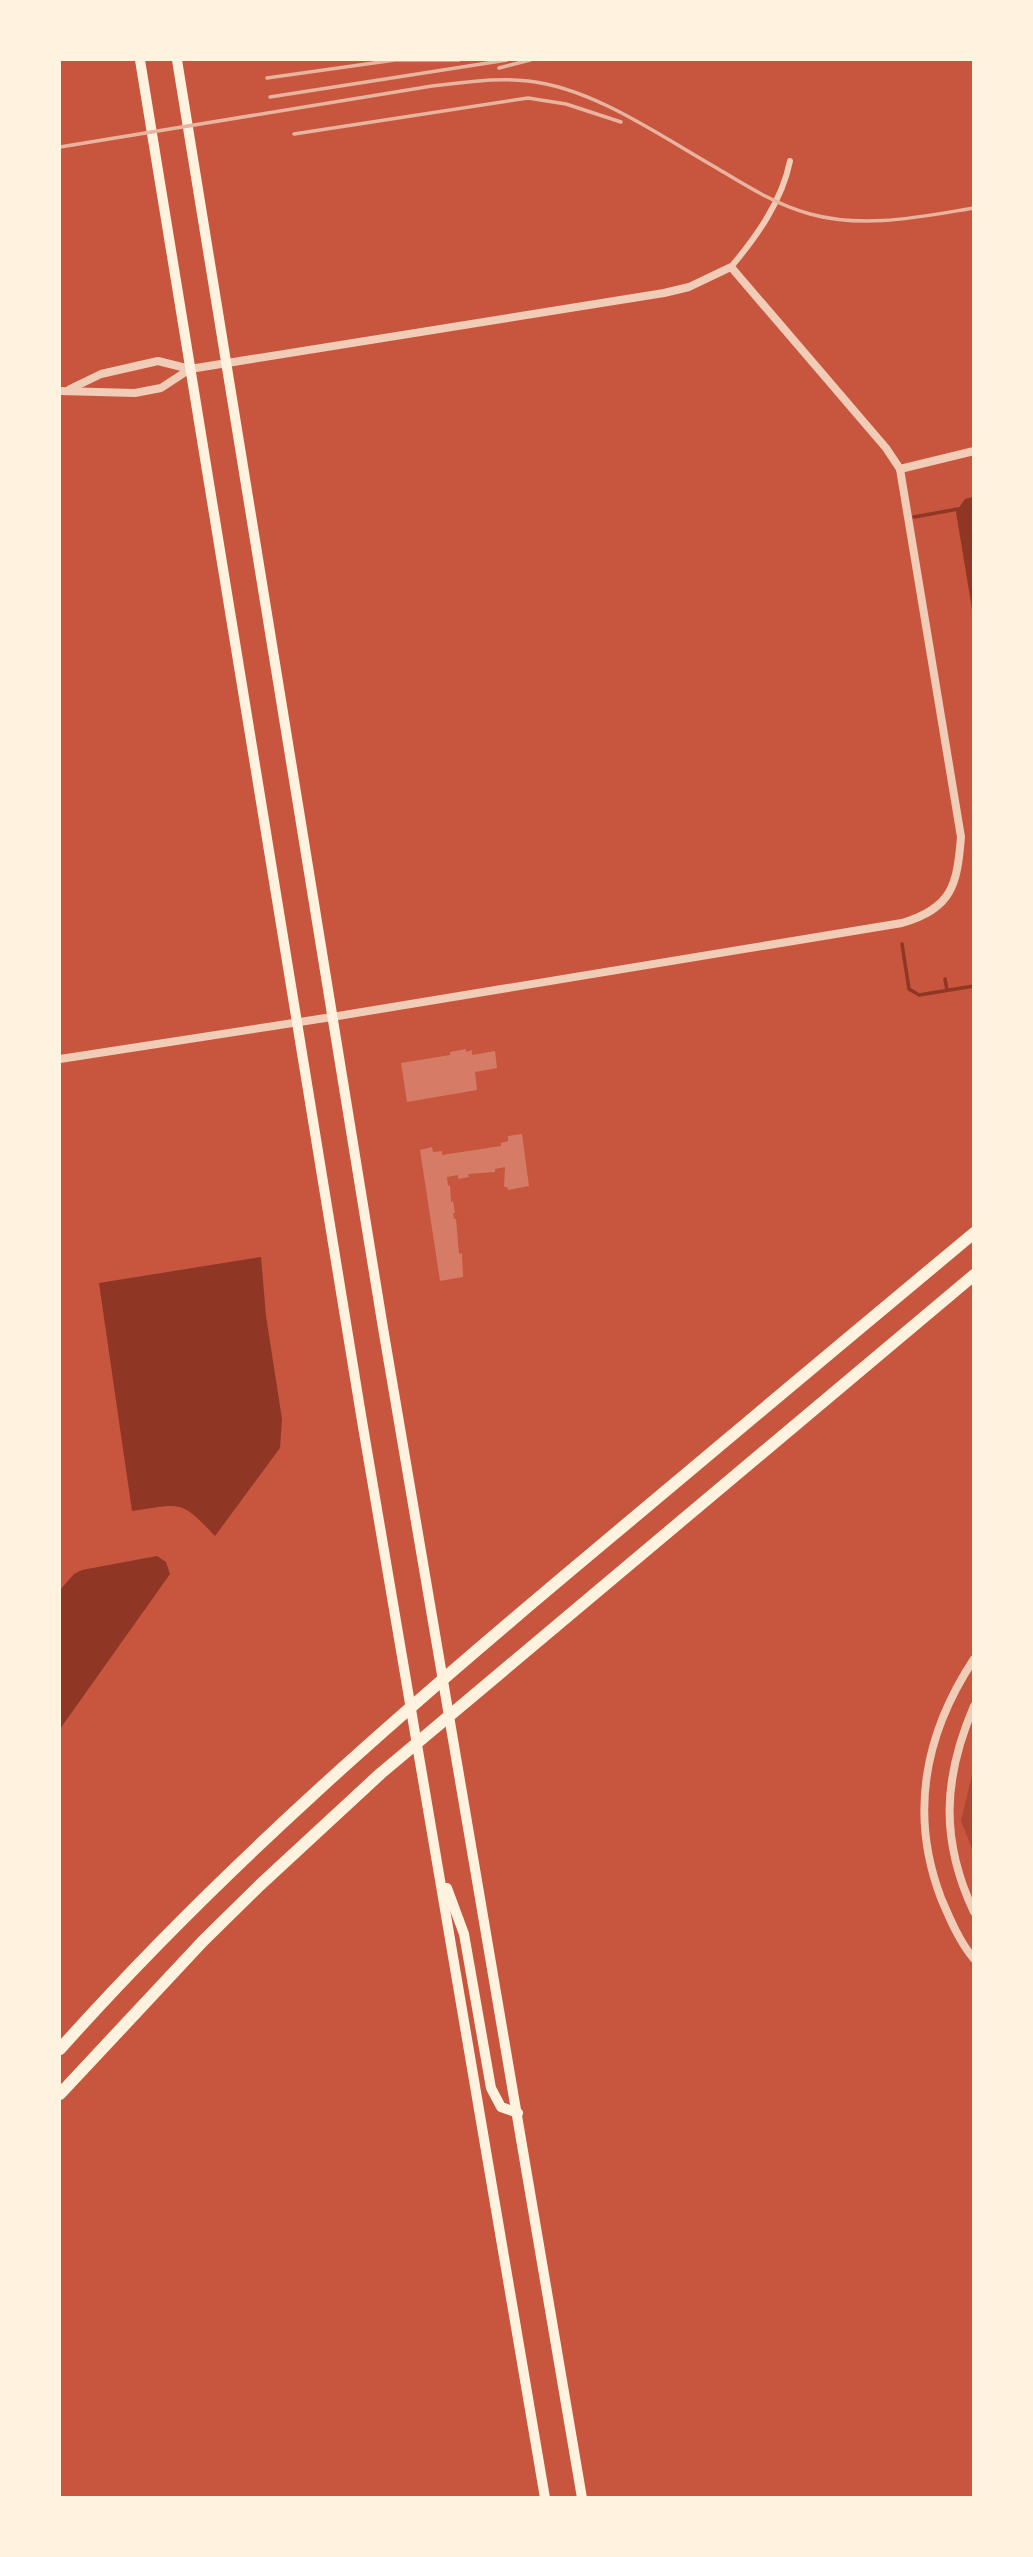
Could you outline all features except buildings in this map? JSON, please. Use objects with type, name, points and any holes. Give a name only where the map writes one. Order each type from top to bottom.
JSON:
[{"type":"highway","points":[[60,2049],[181,1920],[239,1863],[430,1688],[974,1233]]},
{"type":"highway","points":[[60,2094],[203,1941],[340,1810],[445,1718],[974,1275]]},
{"type":"main road","points":[[140,60],[296,1022],[545,2497]]},
{"type":"main road","points":[[177,61],[332,1017],[582,2497]]},
{"type":"main road","points":[[438,1863],[464,1934],[491,2088],[501,2107],[518,2113]]},
{"type":"street","points":[[63,391],[135,393],[161,388],[190,369],[689,288],[731,267],[751,243],[776,202],[790,161]]},
{"type":"street","points":[[60,1059],[902,923],[926,916],[948,896],[958,870],[961,837],[900,468],[886,447],[731,267]]},
{"type":"street","points":[[63,391],[101,374],[158,360],[190,369]]},
{"type":"street","points":[[900,468],[974,451]]},
{"type":"street","points":[[974,1659],[955,1687],[940,1722],[930,1758],[924,1797],[926,1843],[936,1884],[950,1920],[974,1959]]},
{"type":"street","points":[[974,1706],[954,1763],[948,1799],[950,1840],[960,1877],[974,1912]]},
{"type":"shaded area","points":[[974,497],[973,615],[956,512],[965,499]]},
{"type":"shaded area","points":[[261,1257],[266,1316],[282,1419],[280,1448],[215,1536],[187,1510],[179,1507],[132,1511],[99,1283]]},
{"type":"shaded area","points":[[157,1556],[166,1562],[170,1574],[60,1729],[60,1590],[74,1574],[82,1570]]},
{"type":"shaded area","points":[[973,1771],[973,1851],[961,1821]]},
{"type":"waterway","points":[[914,517],[958,509]]},
{"type":"waterway","points":[[902,944],[909,989],[919,995],[974,986]]},
{"type":"waterway","points":[[945,979],[947,990]]},
{"type":"railway","points":[[267,78],[395,60],[459,60]]},
{"type":"railway","points":[[270,97],[507,60]]},
{"type":"railway","points":[[499,68],[530,60]]},
{"type":"railway","points":[[60,147],[432,86],[516,80],[552,85],[601,103],[761,194],[810,214],[851,221],[872,221],[974,208]]},
{"type":"railway","points":[[294,134],[528,98],[566,104],[621,122]]}]
